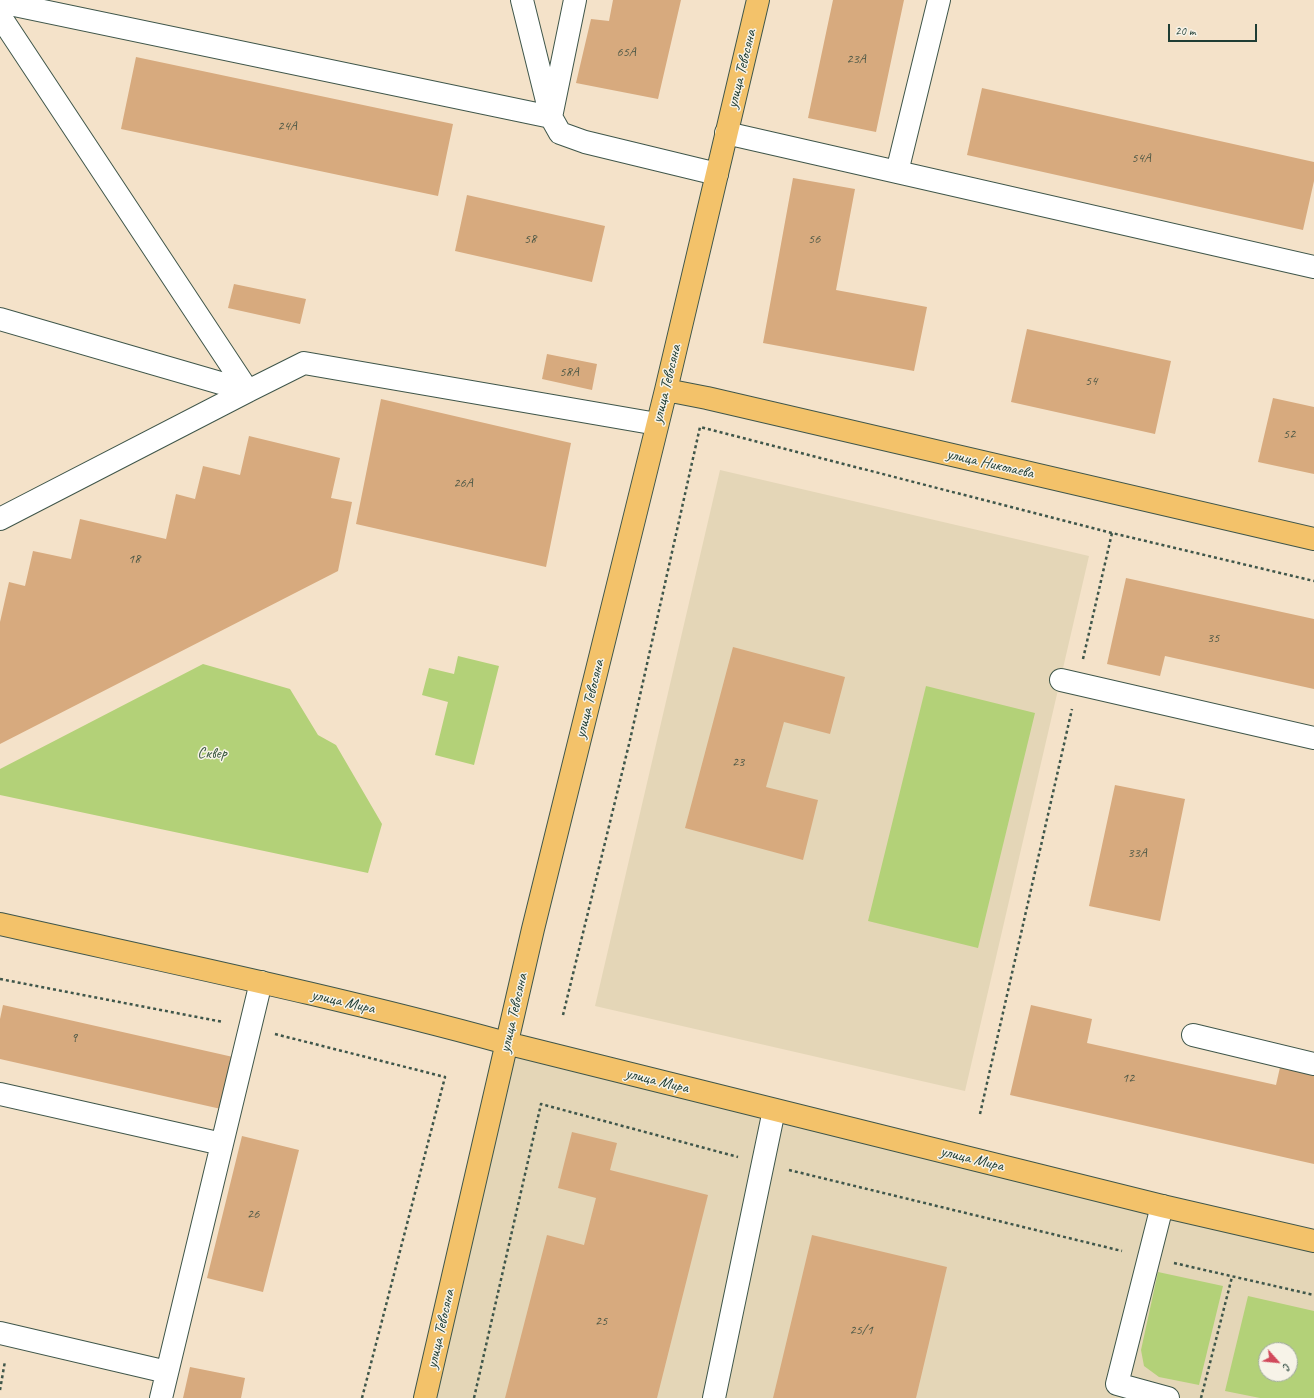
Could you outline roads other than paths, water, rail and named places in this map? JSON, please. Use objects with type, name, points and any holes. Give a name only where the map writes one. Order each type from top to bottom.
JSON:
[{"type":"main road","name":"улица Тевосяна","points":[[425,1398],[506,1044],[666,390],[758,0]]},
{"type":"main road","name":"улица Николаева","points":[[666,390],[714,399],[1314,539]]},
{"type":"main road","name":"улица Мира","points":[[0,924],[261,982],[424,1021],[506,1044],[1162,1206],[1314,1241]]},
{"type":"lane","points":[[522,0],[551,117],[560,133],[585,142],[716,174]]},
{"type":"lane","points":[[551,117],[575,0]]},
{"type":"lane","points":[[897,172],[939,0]]},
{"type":"lane","points":[[0,2],[551,117]]},
{"type":"lane","points":[[0,16],[248,392]]},
{"type":"lane","points":[[726,132],[1314,267]]},
{"type":"lane","points":[[0,319],[248,392]]},
{"type":"lane","points":[[0,519],[304,363],[657,424]]},
{"type":"lane","points":[[1069,682],[1314,738]]},
{"type":"lane","points":[[161,1398],[261,982]]},
{"type":"lane","points":[[1193,1035],[1314,1064]]},
{"type":"lane","points":[[0,1094],[222,1144]]},
{"type":"lane","points":[[714,1398],[774,1110]]},
{"type":"lane","points":[[1160,1396],[1116,1391],[1162,1206]]},
{"type":"lane","points":[[0,1333],[167,1372]]},
{"type":"park label","name":"Сквер","points":[[212,754]]}]
